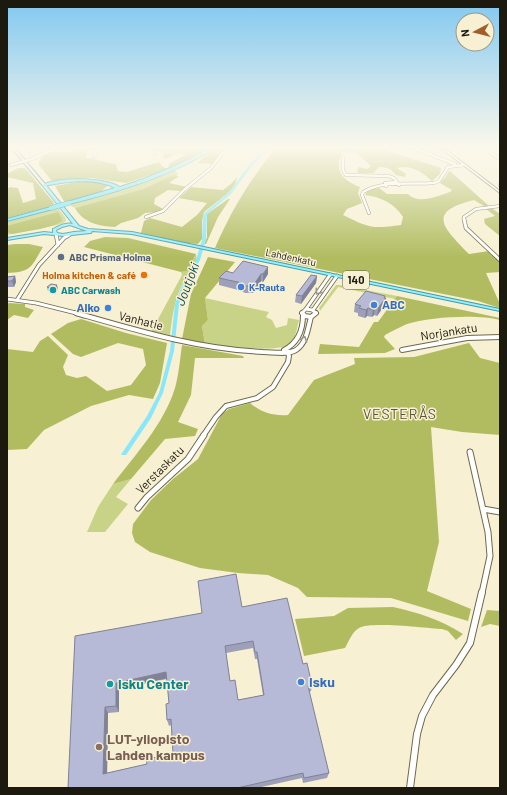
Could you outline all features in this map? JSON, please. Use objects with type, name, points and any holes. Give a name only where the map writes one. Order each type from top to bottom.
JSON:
[{"type":"highway","points":[[46,185],[58,183]]},
{"type":"highway","points":[[106,183],[118,187],[113,191]]},
{"type":"highway","points":[[110,184],[126,185],[133,183]]},
{"type":"highway","points":[[7,220],[113,191],[136,183]]},
{"type":"main road","points":[[46,185],[78,226],[78,231],[70,235]]},
{"type":"main road","points":[[7,238],[64,225],[69,221],[67,212]]},
{"type":"main road","points":[[64,225],[78,226],[88,230],[132,233],[195,248]]},
{"type":"main road","points":[[56,234],[54,230],[58,227]]},
{"type":"main road","points":[[7,238],[44,233],[70,235],[96,232],[115,233],[195,248]]},
{"type":"main road","name":"Lahdenkatu","points":[[195,248],[500,311]]},
{"type":"street","points":[[146,217],[164,211],[175,198],[193,183]]},
{"type":"street","points":[[369,213],[362,195],[368,188],[422,183]]},
{"type":"street","points":[[488,183],[500,192]]},
{"type":"street","points":[[500,206],[485,207],[468,213],[464,217],[466,228],[500,260]]},
{"type":"street","points":[[56,234],[58,245]]},
{"type":"street","points":[[17,300],[39,265],[64,238],[70,235]]},
{"type":"street","points":[[287,350],[296,342],[303,315],[302,312],[306,309],[329,276]]},
{"type":"street","points":[[313,310],[336,278]]},
{"type":"street","name":"Vanhatie","points":[[7,299],[47,304],[122,327],[204,346],[229,350],[272,352],[287,350]]},
{"type":"street","points":[[306,309],[313,310]]},
{"type":"street","points":[[287,350],[295,350],[302,345],[311,317],[316,314],[313,310]]},
{"type":"street","points":[[303,315],[311,317]]},
{"type":"street","name":"Norjankatu","points":[[402,350],[461,339],[500,337]]},
{"type":"street","name":"Verstaskatu","points":[[138,508],[147,497],[188,459],[216,417],[226,406],[257,398],[273,387],[288,362],[289,356],[287,350]]},
{"type":"street","points":[[410,788],[417,734],[422,716],[433,695],[456,665],[470,643],[490,556],[488,532],[470,452]]},
{"type":"street","points":[[483,510],[500,512]]},
{"type":"green space","points":[[33,183],[38,183],[54,203],[53,206],[7,218],[7,189],[10,187],[18,188],[23,203],[36,199]]},
{"type":"green space","points":[[71,183],[108,184],[108,186],[96,195],[65,203],[55,186]]},
{"type":"green space","points":[[141,183],[156,183],[143,189],[75,208],[69,205]]},
{"type":"green space","points":[[156,183],[169,183],[187,187],[180,191],[168,190],[155,198],[154,204],[163,209],[158,212],[145,213],[138,218],[121,223],[115,227],[92,223],[82,217],[75,208],[143,189]]},
{"type":"green space","points":[[235,183],[228,193],[204,212],[202,221],[202,239],[198,244],[185,243],[141,233],[144,221],[150,218],[182,227],[197,215],[207,203],[179,198],[191,187],[223,190],[231,184]]},
{"type":"green space","points":[[249,183],[352,183],[360,187],[358,193],[362,203],[347,209],[343,215],[365,225],[383,227],[401,225],[403,217],[391,204],[376,197],[365,195],[368,190],[379,188],[387,194],[408,194],[417,199],[428,199],[452,190],[440,183],[463,183],[489,206],[484,206],[474,200],[459,205],[449,210],[444,216],[444,222],[452,236],[469,254],[489,251],[500,262],[500,272],[486,273],[500,304],[500,308],[478,301],[215,248]]},
{"type":"green space","points":[[230,199],[218,217],[206,244],[203,244],[207,238],[207,214]]},
{"type":"green space","points":[[490,207],[500,214],[500,236],[485,224],[484,219],[495,216],[485,208]]},
{"type":"green space","points":[[58,208],[65,217],[66,221],[62,224],[7,235],[7,222]]},
{"type":"green space","points":[[58,212],[62,221],[55,225],[12,234],[7,232],[7,226]]},
{"type":"green space","points":[[105,237],[128,238],[196,254],[187,271],[181,272],[84,247],[90,241]]},
{"type":"green space","points":[[29,244],[43,247],[33,264],[26,270],[7,273],[7,245]]},
{"type":"green space","points":[[196,254],[197,260],[181,287],[177,299],[170,335],[151,332],[182,275],[181,272],[187,271]]},
{"type":"green space","points":[[208,257],[235,262],[205,298],[208,320],[202,326],[205,344],[182,339],[191,294]]},
{"type":"green space","points":[[336,285],[397,296],[395,299],[338,287],[320,311],[319,308]]},
{"type":"green space","points":[[397,296],[500,318],[500,320],[479,317],[454,317],[416,322],[407,324],[385,335],[384,337],[395,349],[385,353],[318,354],[320,344],[359,347],[374,322],[378,322]]},
{"type":"green space","points":[[205,298],[269,312],[266,317],[272,320],[276,328],[287,325],[288,318],[299,320],[294,338],[291,343],[285,346],[263,349],[205,344],[202,326],[208,320]]},
{"type":"green space","points":[[7,304],[25,304],[25,307],[34,310],[28,318],[14,315],[7,320]]},
{"type":"green space","points":[[81,319],[126,333],[167,343],[160,383],[153,399],[129,395],[91,406],[44,430],[27,449],[7,450],[7,349],[33,352],[40,341],[48,336],[68,355],[63,367],[66,375],[77,378],[86,376],[107,391],[131,385],[146,365],[143,349],[118,343],[81,357],[73,354],[51,334],[68,323]]},
{"type":"green space","points":[[469,343],[480,358],[500,363],[500,435],[462,432],[431,427],[439,542],[427,591],[471,609],[468,621],[391,598],[307,597],[298,588],[268,575],[200,568],[150,552],[135,542],[132,533],[133,524],[151,500],[173,479],[198,459],[222,414],[229,409],[250,403],[268,413],[288,415],[314,380],[355,364],[354,358],[414,357]]},
{"type":"green space","points":[[182,345],[243,356],[244,358],[195,358],[191,395],[178,422],[198,429],[195,436],[165,439],[131,479],[113,484],[148,439],[164,414],[175,388]]},
{"type":"green space","points":[[131,479],[116,497],[128,504],[105,532],[87,532],[98,507],[113,484]]},
{"type":"green space","points":[[393,607],[429,617],[446,624],[463,634],[456,640],[448,631],[442,629],[412,626],[365,626],[354,632],[345,648],[304,656],[295,619],[334,616],[348,608]]},
{"type":"green space","points":[[487,610],[500,611],[500,626],[490,624],[481,627]]},
{"type":"building","points":[[243,261],[268,267],[253,286],[245,286],[242,283],[219,278],[226,271],[233,273]]},
{"type":"building","points":[[311,275],[317,276],[302,296],[296,295]]},
{"type":"building","points":[[15,276],[12,281],[7,281],[7,277]]},
{"type":"building","points":[[51,284],[57,285],[53,289],[47,287]]},
{"type":"building","points":[[366,291],[385,296],[384,298],[386,298],[378,308],[375,307],[373,310],[368,308],[366,310],[359,308],[361,306],[355,304]]},
{"type":"building","name":"Isku Center","points":[[236,574],[242,607],[287,598],[303,664],[307,663],[312,685],[308,686],[329,773],[304,778],[303,773],[237,788],[68,788],[75,636],[202,613],[198,581]],"holes":[[[253,641],[255,652],[257,652],[264,695],[238,700],[235,680],[230,681],[225,646]],[[166,672],[169,703],[166,704],[167,720],[171,719],[173,753],[168,754],[168,759],[158,761],[158,757],[146,759],[147,764],[103,774],[105,707],[116,706],[116,683]]]},
{"type":"waterway","name":"Joutjoki","points":[[124,454],[149,417],[161,393],[172,351],[177,304],[183,288],[198,260],[204,240],[205,214],[230,193],[237,183]]},
{"type":"place","name":"ABC Prisma Holma","points":[[61,257]]},
{"type":"place","name":"Holma kitchen & café","points":[[144,275]]},
{"type":"place","name":"K-Rauta","points":[[241,287]]},
{"type":"place","name":"ABC Carwash","points":[[53,290]]},
{"type":"place","name":"ABC","points":[[374,305]]},
{"type":"place","name":"Alko","points":[[108,308]]},
{"type":"place","name":"Isku","points":[[301,682]]},
{"type":"place","name":"Isku Center","points":[[110,684]]},
{"type":"place","name":"LUT-yliopisto Lahden kampus","points":[[99,747]]},
{"type":"district","name":"VESTERÅS","points":[[400,414]]}]
